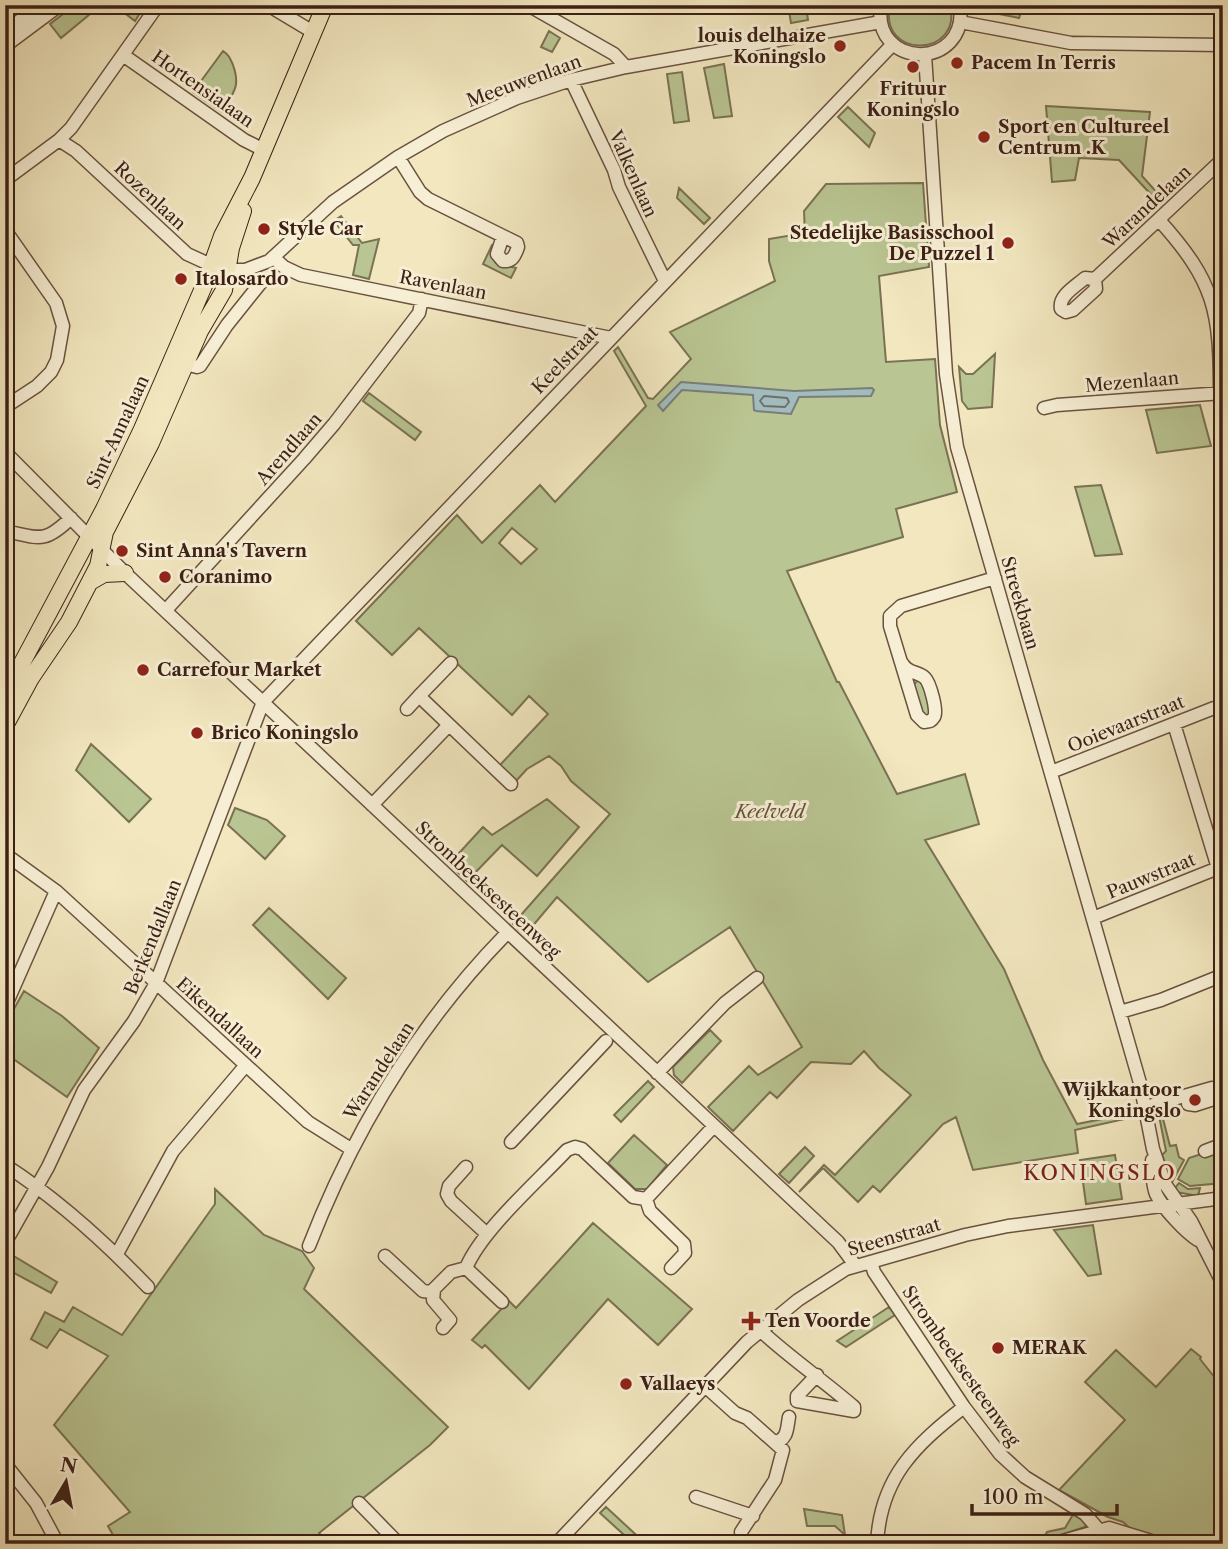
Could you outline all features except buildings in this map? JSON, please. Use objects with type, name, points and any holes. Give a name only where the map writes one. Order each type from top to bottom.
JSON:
[{"type":"main road","name":"Sint-Annalaan","points":[[95,543],[105,532],[151,443],[200,331],[221,298],[222,236],[252,178],[325,5]]},
{"type":"main road","name":"Sint-Annalaan","points":[[5,695],[95,543],[142,429],[221,269]]},
{"type":"main road","name":"Sint-Annalaan","points":[[5,726],[31,678],[65,628],[102,558],[95,543]]},
{"type":"main road","points":[[90,582],[104,574],[125,573]]},
{"type":"street","points":[[5,32],[40,5]]},
{"type":"street","points":[[5,47],[61,5]]},
{"type":"street","points":[[5,180],[59,140],[158,5]]},
{"type":"street","points":[[268,5],[313,32]]},
{"type":"street","points":[[528,5],[614,54],[626,67]]},
{"type":"street","points":[[881,5],[881,22],[893,44],[907,53],[925,55],[948,44],[956,34],[960,22],[960,5]]},
{"type":"street","name":"Meeuwenlaan","points":[[221,269],[245,271],[261,265],[333,202],[398,157],[485,111],[571,80],[626,67],[881,22]]},
{"type":"street","points":[[960,22],[1071,43],[1223,45]]},
{"type":"street","name":"Keelstraat","points":[[262,702],[893,44]]},
{"type":"street","name":"Hortensialaan","points":[[123,55],[244,140],[264,150]]},
{"type":"street","name":"Streekbaan","points":[[925,55],[946,374],[957,447],[1146,1107],[1153,1149],[1155,1188],[1164,1205],[1200,1242]]},
{"type":"street","name":"Valkenlaan","points":[[571,80],[665,281]]},
{"type":"street","name":"Rozenlaan","points":[[59,140],[76,151],[183,251],[221,269]]},
{"type":"street","points":[[398,157],[420,192],[428,199],[501,236]]},
{"type":"street","name":"Warandelaan","points":[[1095,279],[1223,159]]},
{"type":"street","points":[[1159,220],[1190,256],[1214,306],[1222,393]]},
{"type":"street","points":[[5,230],[56,303],[60,310],[62,326],[57,360],[51,372],[37,386],[5,407]]},
{"type":"street","name":"Ravenlaan","points":[[273,257],[301,275],[611,338]]},
{"type":"street","points":[[185,364],[200,366],[227,325],[263,280]]},
{"type":"street","name":"Arendlaan","points":[[166,610],[334,424],[419,313],[422,299]]},
{"type":"street","name":"Mezenlaan","points":[[1044,408],[1222,393]]},
{"type":"street","name":"Strombeeksesteenweg","points":[[5,452],[125,573],[838,1242],[855,1265]]},
{"type":"street","points":[[5,531],[46,537],[55,533],[71,518]]},
{"type":"street","points":[[902,663],[889,621],[892,611],[995,578]]},
{"type":"street","points":[[407,709],[451,663]]},
{"type":"street","points":[[419,696],[511,784]]},
{"type":"street","name":"Berkendallaan","points":[[5,1243],[37,1186],[87,1084],[134,1021],[156,983],[262,702]]},
{"type":"street","name":"Ooievaarstraat","points":[[1051,772],[1214,708]]},
{"type":"street","points":[[1174,724],[1220,867]]},
{"type":"street","points":[[372,805],[449,726]]},
{"type":"street","name":"Eikendallaan","points":[[5,853],[56,891],[308,1122],[351,1149]]},
{"type":"street","name":"Pauwstraat","points":[[1093,918],[1220,867]]},
{"type":"street","points":[[5,1007],[56,891]]},
{"type":"street","name":"Warandelaan","points":[[309,1246],[351,1149],[376,1106],[447,1003],[507,933]]},
{"type":"street","points":[[1120,1012],[1164,999],[1223,975]]},
{"type":"street","points":[[657,1073],[718,1010],[757,978]]},
{"type":"street","points":[[511,1142],[607,1041]]},
{"type":"street","points":[[117,1254],[173,1152],[246,1065]]},
{"type":"street","points":[[1146,1107],[1219,1098]]},
{"type":"street","points":[[1188,1104],[1195,1105],[1219,1098]]},
{"type":"street","points":[[646,1199],[714,1126]]},
{"type":"street","points":[[1205,1150],[1222,1146]]},
{"type":"street","points":[[466,1268],[471,1254],[488,1234],[570,1148],[582,1149],[634,1197],[646,1199]]},
{"type":"street","name":"Streekbaan","points":[[1153,1149],[1165,1184],[1180,1203],[1223,1283]]},
{"type":"street","points":[[5,1165],[79,1219],[148,1287]]},
{"type":"street","points":[[466,1167],[449,1186],[447,1194],[488,1234]]},
{"type":"street","name":"Steenstraat","points":[[556,1544],[760,1330],[810,1292],[855,1265],[989,1229],[1223,1198]]},
{"type":"street","points":[[646,1199],[650,1211],[684,1244],[685,1253],[671,1268]]},
{"type":"street","points":[[385,1256],[428,1293],[451,1272],[466,1268]]},
{"type":"street","name":"Strombeeksesteenweg","points":[[871,1262],[874,1272],[964,1407],[1011,1466],[1085,1514],[1099,1530]]},
{"type":"street","points":[[466,1268],[502,1302]]},
{"type":"street","points":[[434,1290],[433,1300],[450,1320],[443,1328]]},
{"type":"street","points":[[760,1330],[789,1356],[817,1375]]},
{"type":"street","points":[[705,1386],[783,1450],[775,1480],[741,1532]]},
{"type":"street","points":[[877,1544],[884,1504],[902,1464],[922,1440],[964,1407]]},
{"type":"street","points":[[775,1442],[785,1436],[789,1417]]},
{"type":"street","points":[[5,1464],[36,1503],[58,1544]]},
{"type":"street","points":[[696,1497],[753,1516]]},
{"type":"street","points":[[359,1503],[399,1544]]},
{"type":"street","points":[[1052,1544],[1099,1530],[1114,1529],[1161,1544]]},
{"type":"green space","points":[[75,5],[101,5],[61,38],[50,24]]},
{"type":"green space","points":[[114,5],[145,5],[135,21]]},
{"type":"green space","points":[[788,5],[806,5],[808,20],[791,23]]},
{"type":"green space","points":[[890,5],[950,5],[951,22],[944,35],[934,43],[920,46],[907,43],[896,36],[890,23]]},
{"type":"green space","points":[[983,5],[1023,6],[1019,18],[983,11]]},
{"type":"green space","points":[[549,31],[560,38],[552,52],[541,47]]},
{"type":"green space","points":[[223,51],[231,60],[236,85],[222,112],[193,92]]},
{"type":"green space","points":[[724,64],[732,116],[714,118],[704,68]]},
{"type":"green space","points":[[682,72],[689,121],[674,123],[667,74]]},
{"type":"green space","points":[[1046,106],[1150,112],[1142,176],[1161,197],[1157,201],[1119,160],[1079,158],[1075,180],[1052,182]]},
{"type":"green space","points":[[848,107],[875,133],[869,147],[838,117]]},
{"type":"green space","name":"Keelveld","points":[[923,183],[929,267],[879,276],[886,362],[935,359],[940,425],[957,492],[896,509],[903,537],[787,571],[837,682],[897,794],[965,774],[979,824],[925,840],[1004,969],[1043,1060],[1077,1124],[1137,1112],[1138,1116],[1075,1130],[1078,1153],[973,1170],[956,1117],[943,1124],[880,1192],[873,1186],[858,1202],[823,1168],[799,1192],[824,1165],[835,1175],[911,1095],[879,1068],[864,1051],[851,1064],[811,1062],[777,1098],[770,1092],[733,1131],[708,1107],[749,1066],[758,1075],[802,1047],[730,927],[648,982],[557,897],[525,935],[513,924],[610,814],[571,781],[561,766],[549,756],[527,769],[516,781],[500,765],[548,714],[529,696],[512,715],[419,628],[392,655],[356,621],[457,515],[482,543],[540,485],[555,502],[646,406],[614,351],[618,347],[648,398],[653,399],[691,359],[670,332],[775,281],[769,261],[769,239],[805,233],[804,211],[826,184]],"holes":[[[512,528],[537,549],[521,564],[499,543]]]},
{"type":"green space","points":[[679,188],[710,218],[704,224],[677,198]]},
{"type":"green space","points":[[341,216],[362,243],[379,239],[369,279],[353,275],[359,245],[353,245],[334,221]]},
{"type":"green space","points":[[495,244],[496,263],[516,268],[511,278],[483,264]]},
{"type":"green space","points":[[995,354],[992,407],[968,409],[962,401],[959,367],[966,374],[973,374]]},
{"type":"green space","points":[[369,393],[421,432],[415,440],[363,401]]},
{"type":"green space","points":[[1200,405],[1211,446],[1157,453],[1146,410]]},
{"type":"green space","points":[[1101,485],[1122,554],[1095,556],[1075,487]]},
{"type":"green space","points":[[917,681],[923,682],[931,714],[924,717],[913,686]]},
{"type":"green space","points":[[91,744],[151,799],[129,822],[76,770]]},
{"type":"green space","points":[[547,799],[579,827],[537,876],[502,845],[467,881],[449,864],[483,827],[492,835]]},
{"type":"green space","points":[[235,808],[267,820],[285,836],[265,859],[228,825]]},
{"type":"green space","points":[[269,908],[346,978],[328,999],[253,925]]},
{"type":"green space","points":[[24,991],[62,1016],[99,1048],[67,1097],[5,1053],[5,1025]]},
{"type":"green space","points":[[710,1030],[721,1041],[682,1083],[674,1075],[673,1067]]},
{"type":"green space","points":[[648,1081],[654,1087],[621,1122],[614,1115]]},
{"type":"green space","points":[[1166,1107],[1167,1109],[1161,1111],[1170,1146],[1176,1145],[1179,1157],[1184,1160],[1172,1182],[1162,1155],[1166,1151],[1158,1111]]},
{"type":"green space","points":[[634,1135],[667,1165],[647,1189],[635,1189],[608,1163]]},
{"type":"green space","points":[[805,1147],[814,1156],[789,1183],[779,1174]]},
{"type":"green space","points":[[1210,1151],[1223,1154],[1223,1183],[1190,1186],[1178,1179],[1189,1158]]},
{"type":"green space","points":[[1115,1155],[1122,1199],[1086,1204],[1080,1160]]},
{"type":"green space","points":[[1179,1183],[1188,1189],[1200,1188],[1198,1196],[1176,1192],[1175,1188]]},
{"type":"green space","points":[[215,1189],[264,1235],[302,1251],[314,1268],[304,1289],[448,1427],[430,1445],[319,1533],[329,1544],[118,1544],[108,1526],[130,1512],[54,1425],[108,1356],[60,1329],[47,1348],[31,1339],[45,1312],[64,1322],[73,1307],[122,1335],[215,1204]]},
{"type":"green space","points":[[593,1223],[692,1309],[658,1345],[608,1299],[529,1389],[485,1345],[482,1348],[472,1340],[509,1301],[516,1308]]},
{"type":"green space","points":[[1093,1225],[1101,1274],[1088,1276],[1054,1230]]},
{"type":"green space","points":[[12,1255],[57,1282],[51,1293],[5,1268]]},
{"type":"green space","points":[[889,1307],[895,1315],[846,1347],[837,1341]]},
{"type":"green space","points":[[1191,1349],[1201,1357],[1223,1388],[1223,1544],[1124,1544],[1132,1530],[1123,1522],[1108,1517],[1059,1490],[1125,1420],[1085,1382],[1116,1350],[1156,1387]]},
{"type":"green space","points":[[606,1507],[646,1544],[634,1544],[600,1513]]},
{"type":"green space","points":[[804,1509],[842,1515],[845,1535],[835,1526],[807,1526]]},
{"type":"green space","points":[[1074,1513],[1086,1523],[1085,1527],[1042,1541],[1047,1532],[1065,1528]]},
{"type":"water","points":[[681,382],[794,391],[874,390],[871,396],[799,397],[791,414],[754,410],[753,395],[682,390],[663,411],[658,405]]},
{"type":"place","name":"louis delhaize Koningslo","points":[[840,46]]},
{"type":"place","name":"Pacem In Terris","points":[[957,63]]},
{"type":"place","name":"Frituur Koningslo","points":[[913,67]]},
{"type":"place","name":"Sport en Cultureel Centrum .K","points":[[984,137]]},
{"type":"place","name":"Style Car","points":[[264,229]]},
{"type":"place","name":"Stedelijke Basisschool De Puzzel 1","points":[[1008,243]]},
{"type":"place","name":"Italosardo","points":[[181,279]]},
{"type":"place","name":"Sint Anna's Tavern","points":[[122,551]]},
{"type":"place","name":"Coranimo","points":[[165,577]]},
{"type":"place","name":"Carrefour Market","points":[[143,670]]},
{"type":"place","name":"Brico Koningslo","points":[[197,733]]},
{"type":"place","name":"Wijkkantoor Koningslo","points":[[1195,1100]]},
{"type":"place","name":"Ten Voorde","points":[[751,1321]]},
{"type":"place","name":"MERAK","points":[[998,1348]]},
{"type":"place","name":"Vallaeys","points":[[626,1384]]},
{"type":"district","name":"KONINGSLO","points":[[1100,1172]]}]
